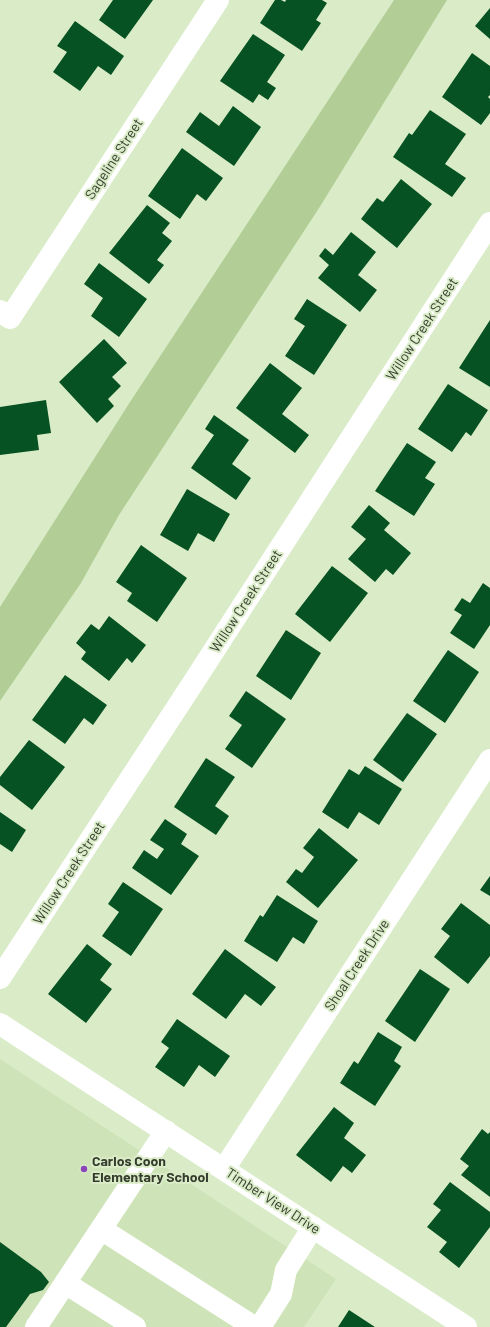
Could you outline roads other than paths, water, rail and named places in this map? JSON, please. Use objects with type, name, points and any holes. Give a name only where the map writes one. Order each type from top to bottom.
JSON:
[{"type":"street","name":"Sageline Street","points":[[5,314],[218,0]]},
{"type":"street","name":"Willow Creek Street","points":[[0,978],[206,663],[490,223]]},
{"type":"street","name":"Shoal Creek Drive","points":[[224,1169],[490,760]]},
{"type":"street","name":"Timber View Drive","points":[[0,1024],[466,1327]]},
{"type":"street","points":[[36,1327],[166,1131]]},
{"type":"street","points":[[260,1327],[281,1294],[286,1270],[313,1227]]},
{"type":"street","points":[[101,1229],[254,1327]]},
{"type":"street","points":[[65,1283],[135,1327]]},
{"type":"place","name":"Carlos Coon Elementary School","points":[[84,1169]]}]
